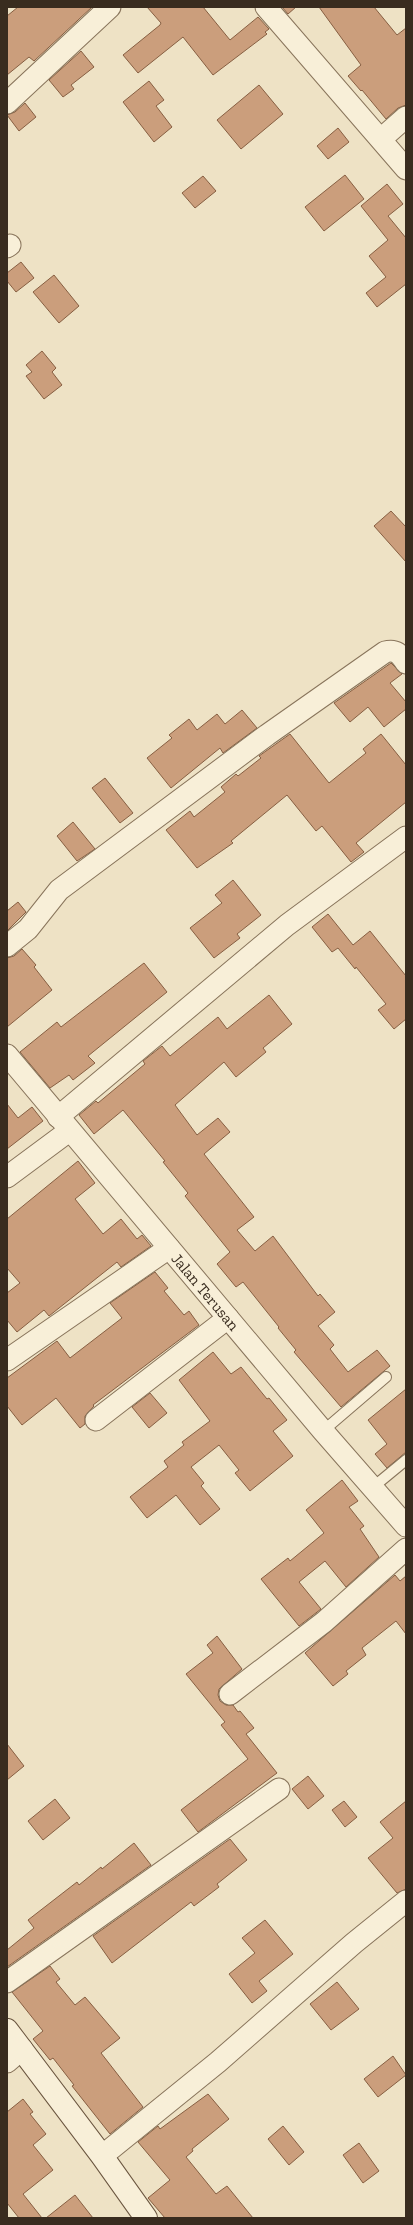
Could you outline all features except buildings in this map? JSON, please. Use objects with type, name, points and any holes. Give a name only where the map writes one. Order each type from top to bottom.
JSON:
[{"type":"street","points":[[7,103],[110,7]]},
{"type":"street","points":[[266,7],[406,169]]},
{"type":"street","points":[[380,139],[406,117]]},
{"type":"street","points":[[7,946],[28,929],[60,890],[267,735],[385,652],[394,651],[400,654],[406,662]]},
{"type":"street","points":[[7,1177],[64,1124],[287,925],[406,837]]},
{"type":"street","name":"Jalan Terusan","points":[[7,1055],[323,1431],[406,1526]]},
{"type":"street","points":[[7,1360],[169,1248]]},
{"type":"street","points":[[96,1420],[228,1318]]},
{"type":"street","points":[[230,1694],[324,1622],[406,1549]]},
{"type":"street","points":[[7,1982],[279,1789]]},
{"type":"street","points":[[102,2156],[218,2062],[406,1901]]},
{"type":"street","points":[[7,2030],[14,2056],[102,2156],[146,2218]]},
{"type":"lane","points":[[323,1431],[386,1377]]},
{"type":"lane","points":[[372,1488],[406,1460]]}]
